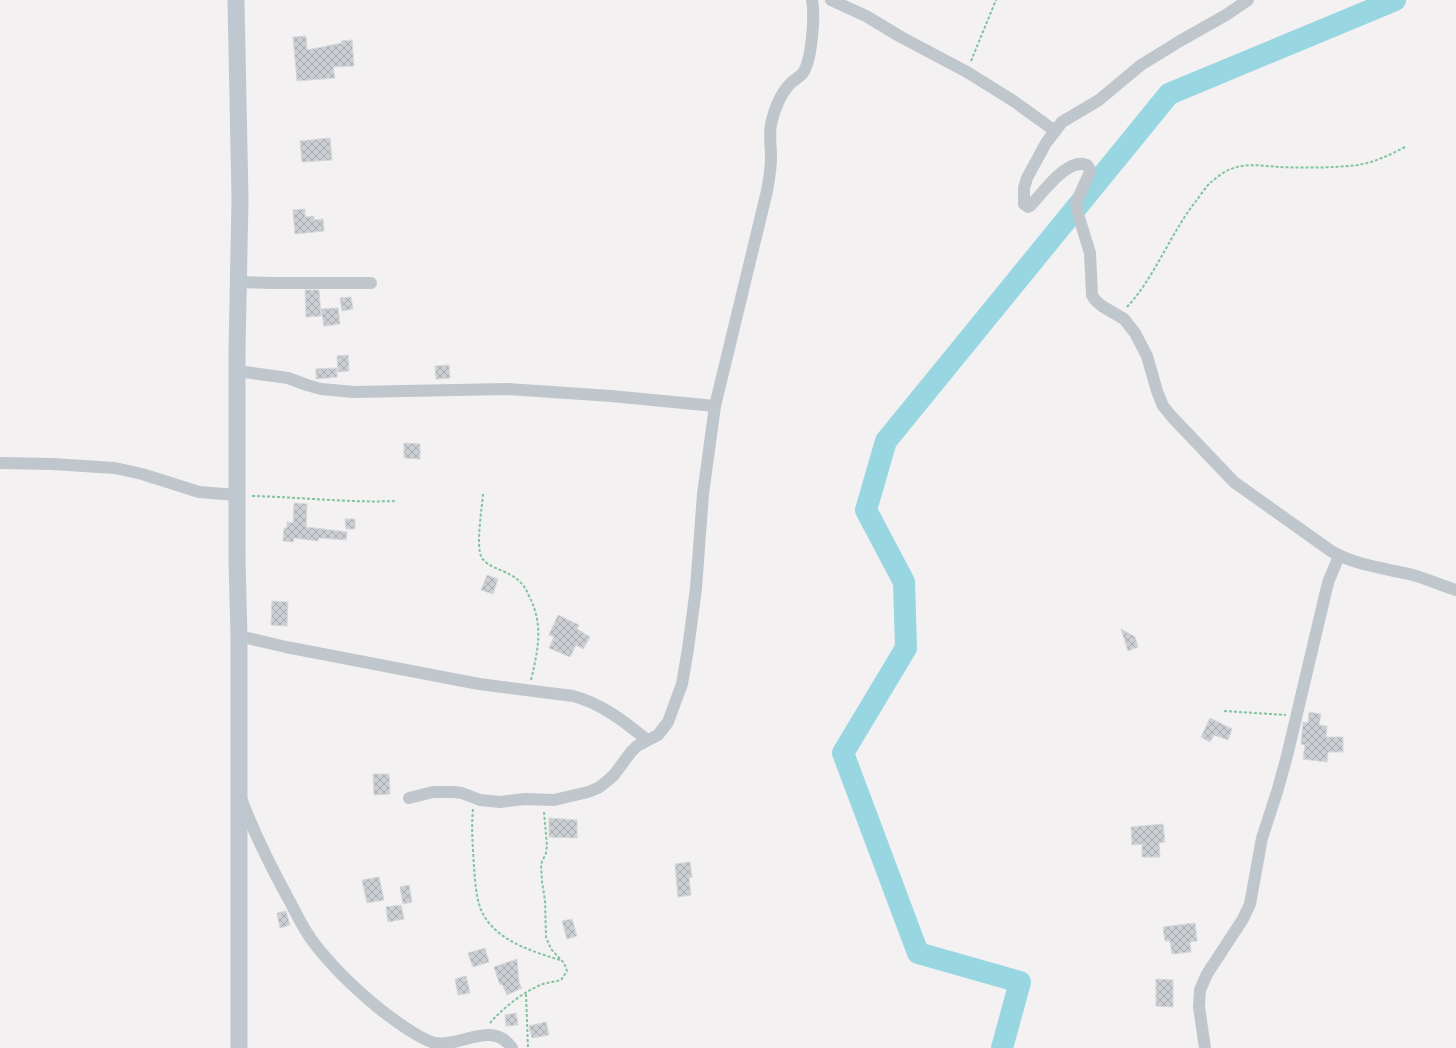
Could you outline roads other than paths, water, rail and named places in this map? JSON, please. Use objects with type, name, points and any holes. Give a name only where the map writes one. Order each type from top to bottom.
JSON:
[{"type":"main road","points":[[236,0],[240,199],[237,371],[239,636],[239,1048]]},
{"type":"street","points":[[409,798],[438,792],[462,793],[490,802],[565,798],[598,788],[614,775],[637,746],[658,734],[668,722],[682,684],[693,615],[703,494],[715,406],[767,191],[771,163],[771,124],[776,108],[788,85],[802,74],[805,69],[810,49],[813,17],[812,0]]},
{"type":"street","points":[[832,0],[866,16],[901,37],[967,72],[1015,102],[1054,131]]},
{"type":"street","points":[[1248,0],[1226,15],[1141,65],[1099,100],[1062,122],[1054,131],[1032,167],[1024,188],[1024,204],[1028,207],[1030,206],[1048,184],[1075,164],[1084,164],[1089,168],[1090,172],[1077,208],[1090,253],[1092,295],[1102,306],[1119,316],[1129,325],[1147,356],[1157,392],[1163,406],[1173,418],[1234,482],[1331,551],[1340,556],[1366,565],[1419,577],[1456,590]]},
{"type":"street","points":[[239,282],[371,283]]},
{"type":"street","points":[[237,371],[288,378],[321,389],[354,392],[507,389],[611,396],[715,406]]},
{"type":"street","points":[[0,463],[52,464],[115,468],[142,474],[199,492],[237,495]]},
{"type":"street","points":[[1205,1048],[1199,1007],[1200,990],[1207,974],[1243,918],[1250,904],[1262,838],[1277,792],[1297,716],[1329,580],[1340,556]]},
{"type":"street","points":[[239,636],[286,647],[479,684],[572,696],[593,702],[627,724],[647,740]]},
{"type":"street","points":[[239,794],[253,829],[299,921],[326,958],[347,980],[390,1017],[422,1037],[435,1042],[443,1043],[488,1035],[498,1037],[508,1043],[512,1048]]},
{"type":"waterway","points":[[1002,1048],[1020,982],[918,953],[843,753],[906,648],[904,582],[866,510],[886,441],[1169,94],[1395,0]]}]
